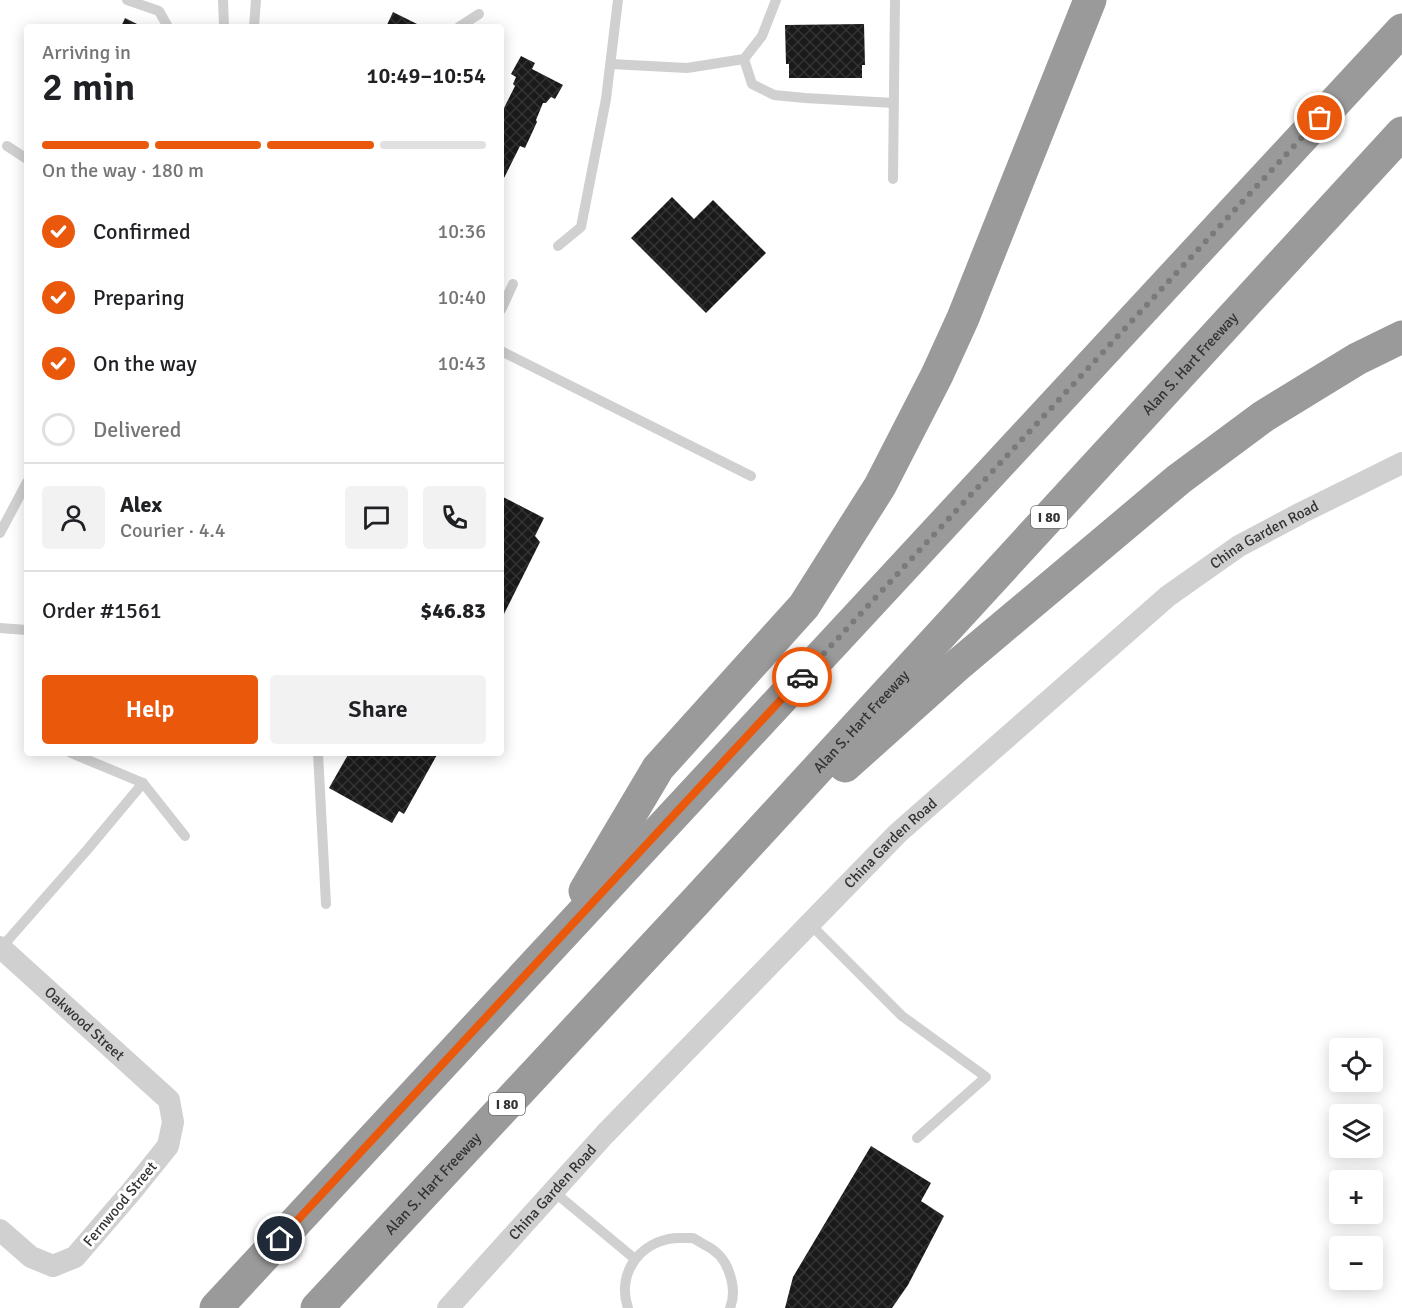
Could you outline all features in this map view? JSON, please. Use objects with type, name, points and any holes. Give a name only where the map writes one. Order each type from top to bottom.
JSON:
[{"type":"highway","points":[[554,945],[658,768],[804,606],[880,486],[932,385],[963,318],[1090,0]]},
{"type":"highway","points":[[216,1308],[1402,30]]},
{"type":"highway","name":"Alan S. Hart Freeway","points":[[317,1308],[697,900],[1402,133]]},
{"type":"highway","points":[[697,900],[960,663],[1179,479],[1274,410],[1357,359],[1402,337]]},
{"type":"street","name":"China Garden Road","points":[[448,1308],[605,1134],[898,833],[1168,596],[1239,546],[1402,463]]},
{"type":"street","name":"Oakwood Street","points":[[1,948],[169,1100]]},
{"type":"street","name":"Fernwood Street","points":[[0,1230],[31,1257],[53,1266],[75,1257],[168,1146],[173,1122],[169,1100]]},
{"type":"lane","points":[[127,0],[159,11],[166,24]]},
{"type":"lane","points":[[224,0],[224,24]]},
{"type":"lane","points":[[254,24],[256,0]]},
{"type":"lane","points":[[558,246],[581,227],[606,99],[618,0]]},
{"type":"lane","points":[[611,64],[687,68],[744,59],[762,36],[776,0]]},
{"type":"lane","points":[[893,179],[895,0]]},
{"type":"lane","points":[[463,24],[478,14]]},
{"type":"lane","points":[[744,59],[753,84],[774,95],[894,103]]},
{"type":"lane","points":[[7,146],[24,157]]},
{"type":"lane","points":[[504,304],[513,284]]},
{"type":"lane","points":[[504,352],[751,476]]},
{"type":"lane","points":[[0,533],[24,489]]},
{"type":"lane","points":[[0,628],[24,630]]},
{"type":"lane","points":[[78,756],[143,783],[185,836]]},
{"type":"lane","points":[[318,756],[326,904]]},
{"type":"lane","points":[[1,948],[143,783]]},
{"type":"lane","points":[[810,923],[902,1016],[986,1077],[917,1138]]},
{"type":"lane","points":[[553,1191],[635,1259]]},
{"type":"lane","points":[[628,1308],[625,1299],[626,1278],[635,1259],[651,1244],[671,1237],[693,1238],[711,1248],[726,1263],[733,1283],[730,1308]]},
{"type":"building","points":[[393,12],[417,24],[387,24]]},
{"type":"building","points":[[125,18],[137,24],[122,24]]},
{"type":"building","points":[[864,24],[865,65],[862,65],[862,78],[789,78],[789,64],[786,64],[785,25]]},
{"type":"building","points":[[521,56],[535,63],[532,69],[563,85],[555,99],[551,97],[543,103],[525,148],[520,146],[504,178],[504,108],[515,86],[513,84],[516,77],[511,74]]},
{"type":"building","points":[[672,197],[694,219],[713,200],[766,253],[706,313],[631,238]]},
{"type":"building","points":[[504,498],[544,518],[535,536],[540,542],[504,614]]},
{"type":"building","points":[[347,756],[436,756],[404,814],[399,811],[392,823],[329,788]]},
{"type":"building","points":[[871,1146],[931,1183],[921,1201],[944,1216],[908,1285],[892,1308],[785,1308],[793,1277]]},
{"type":"way so far","points":[[802,677],[1320,118]]},
{"type":"route","points":[[280,1239],[802,677]]}]
